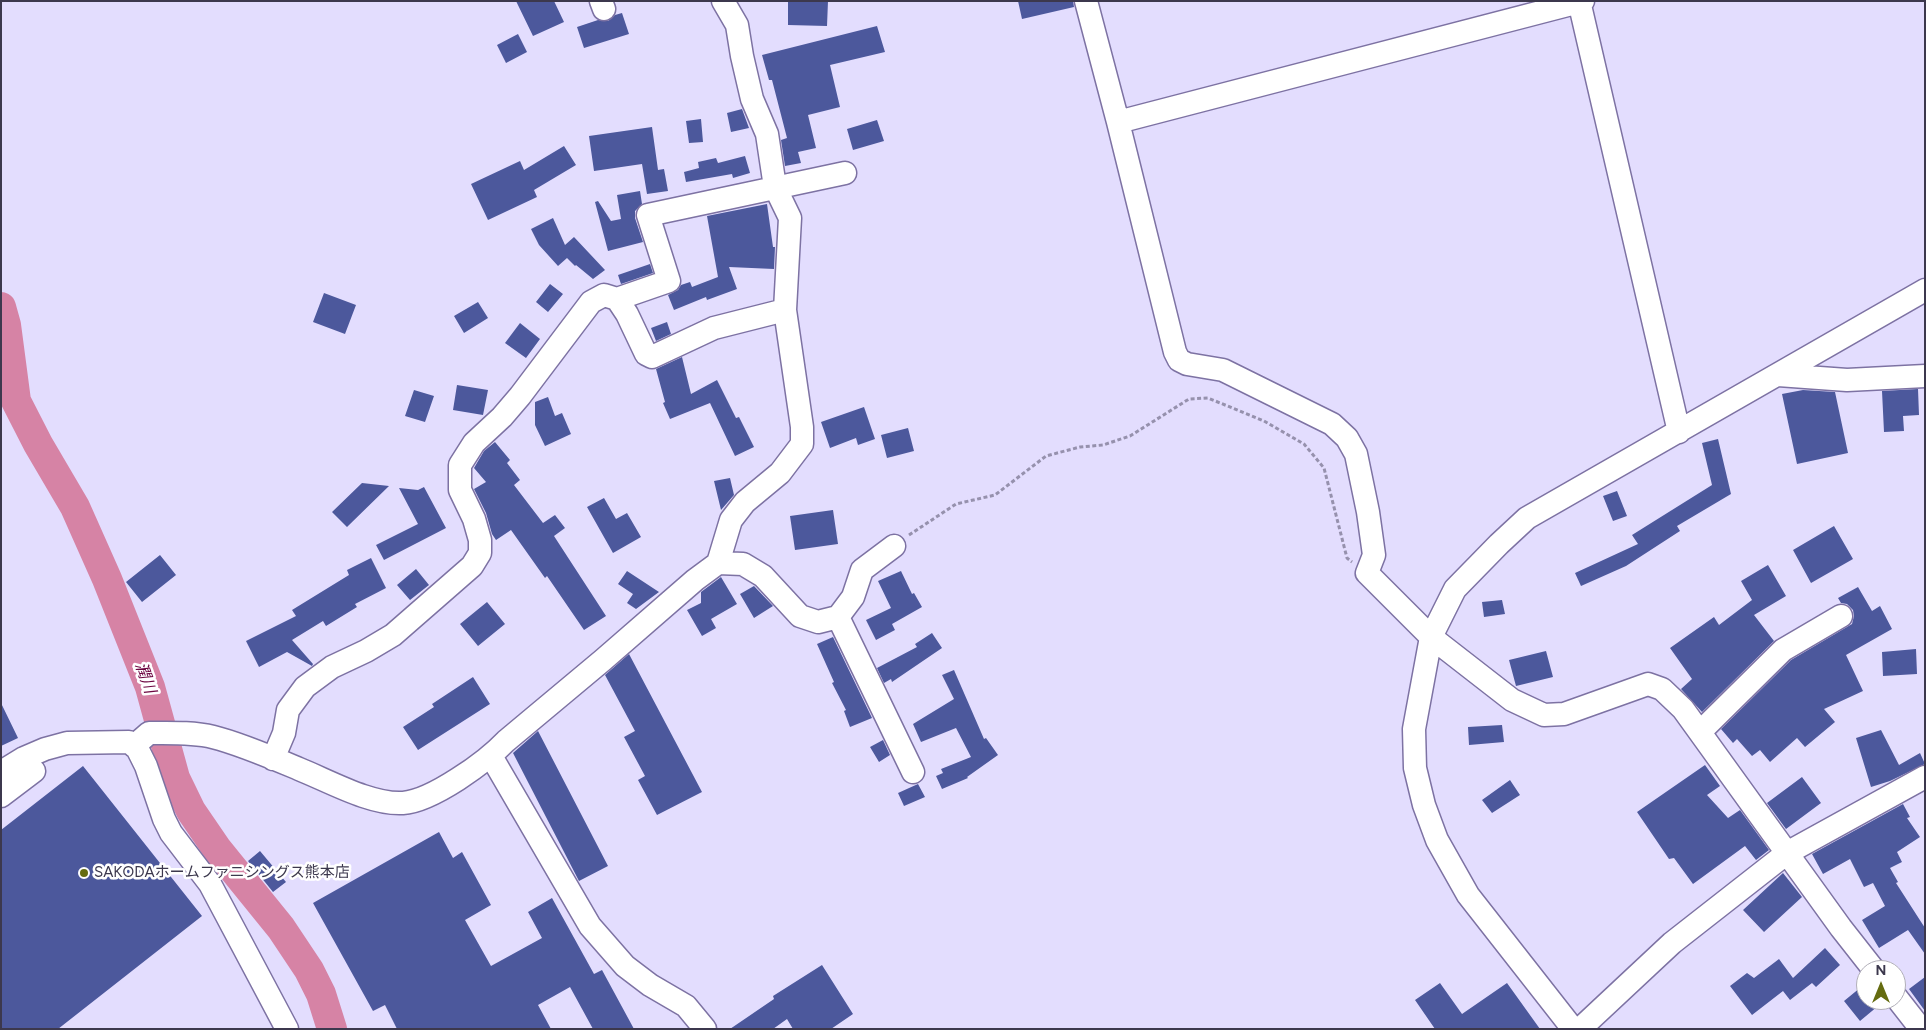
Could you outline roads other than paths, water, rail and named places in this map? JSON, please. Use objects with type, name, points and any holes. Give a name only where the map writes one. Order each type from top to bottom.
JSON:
[{"type":"street","points":[[718,563],[731,520],[745,502],[780,473],[802,444],[802,427],[785,310],[790,218],[776,187],[767,134],[752,99],[737,25],[722,1]]},
{"type":"street","points":[[1086,1],[1118,122],[1174,352],[1179,360],[1187,364],[1223,370],[1332,424],[1347,438],[1356,454],[1373,547],[1374,555],[1367,573],[1431,637],[1512,700],[1544,715],[1564,714],[1648,684],[1662,689],[1683,709],[1866,960]]},
{"type":"street","points":[[1118,122],[1581,2],[1679,432]]},
{"type":"street","points":[[273,759],[284,733],[288,710],[305,687],[332,667],[366,651],[392,635],[472,566],[480,553],[480,540],[474,519],[460,490],[460,465],[474,443],[502,417],[520,396],[591,302],[604,295],[617,299],[670,281],[648,215],[845,173]]},
{"type":"street","points":[[1574,1029],[1468,895],[1437,840],[1424,805],[1415,768],[1414,729],[1431,637],[1456,589],[1499,544],[1528,518],[1925,290]]},
{"type":"street","points":[[617,299],[627,314],[646,354],[652,357],[714,328],[785,310]]},
{"type":"street","points":[[1778,374],[1847,380],[1925,376]]},
{"type":"street","points":[[1,772],[44,749],[67,743],[138,740],[190,733],[213,737],[366,796],[403,803],[422,799],[492,756],[506,741],[603,660],[694,580],[718,563],[743,564],[763,576],[800,616],[818,622],[838,617],[853,597],[862,570],[894,546]]},
{"type":"street","points":[[1700,732],[1783,650],[1841,616]]},
{"type":"street","points":[[838,617],[913,772]]},
{"type":"street","points":[[138,740],[137,748],[146,766],[157,803],[171,833],[210,884],[287,1029]]},
{"type":"street","points":[[492,756],[590,926],[625,966],[650,986],[686,1006],[705,1029]]},
{"type":"street","points":[[1,796],[34,771]]},
{"type":"street","points":[[1580,1029],[1672,943],[1787,853],[1925,777]]},
{"type":"street","points":[[1906,1010],[1921,1029]]},
{"type":"waterway","name":"潤川","points":[[1,307],[6,325],[16,401],[38,444],[75,507],[107,579],[150,687],[175,778],[191,811],[217,849],[281,928],[309,970],[321,994],[332,1029]]},
{"type":"place","name":"SAKODAホームファニシングス熊本店","points":[[84,873]]}]
